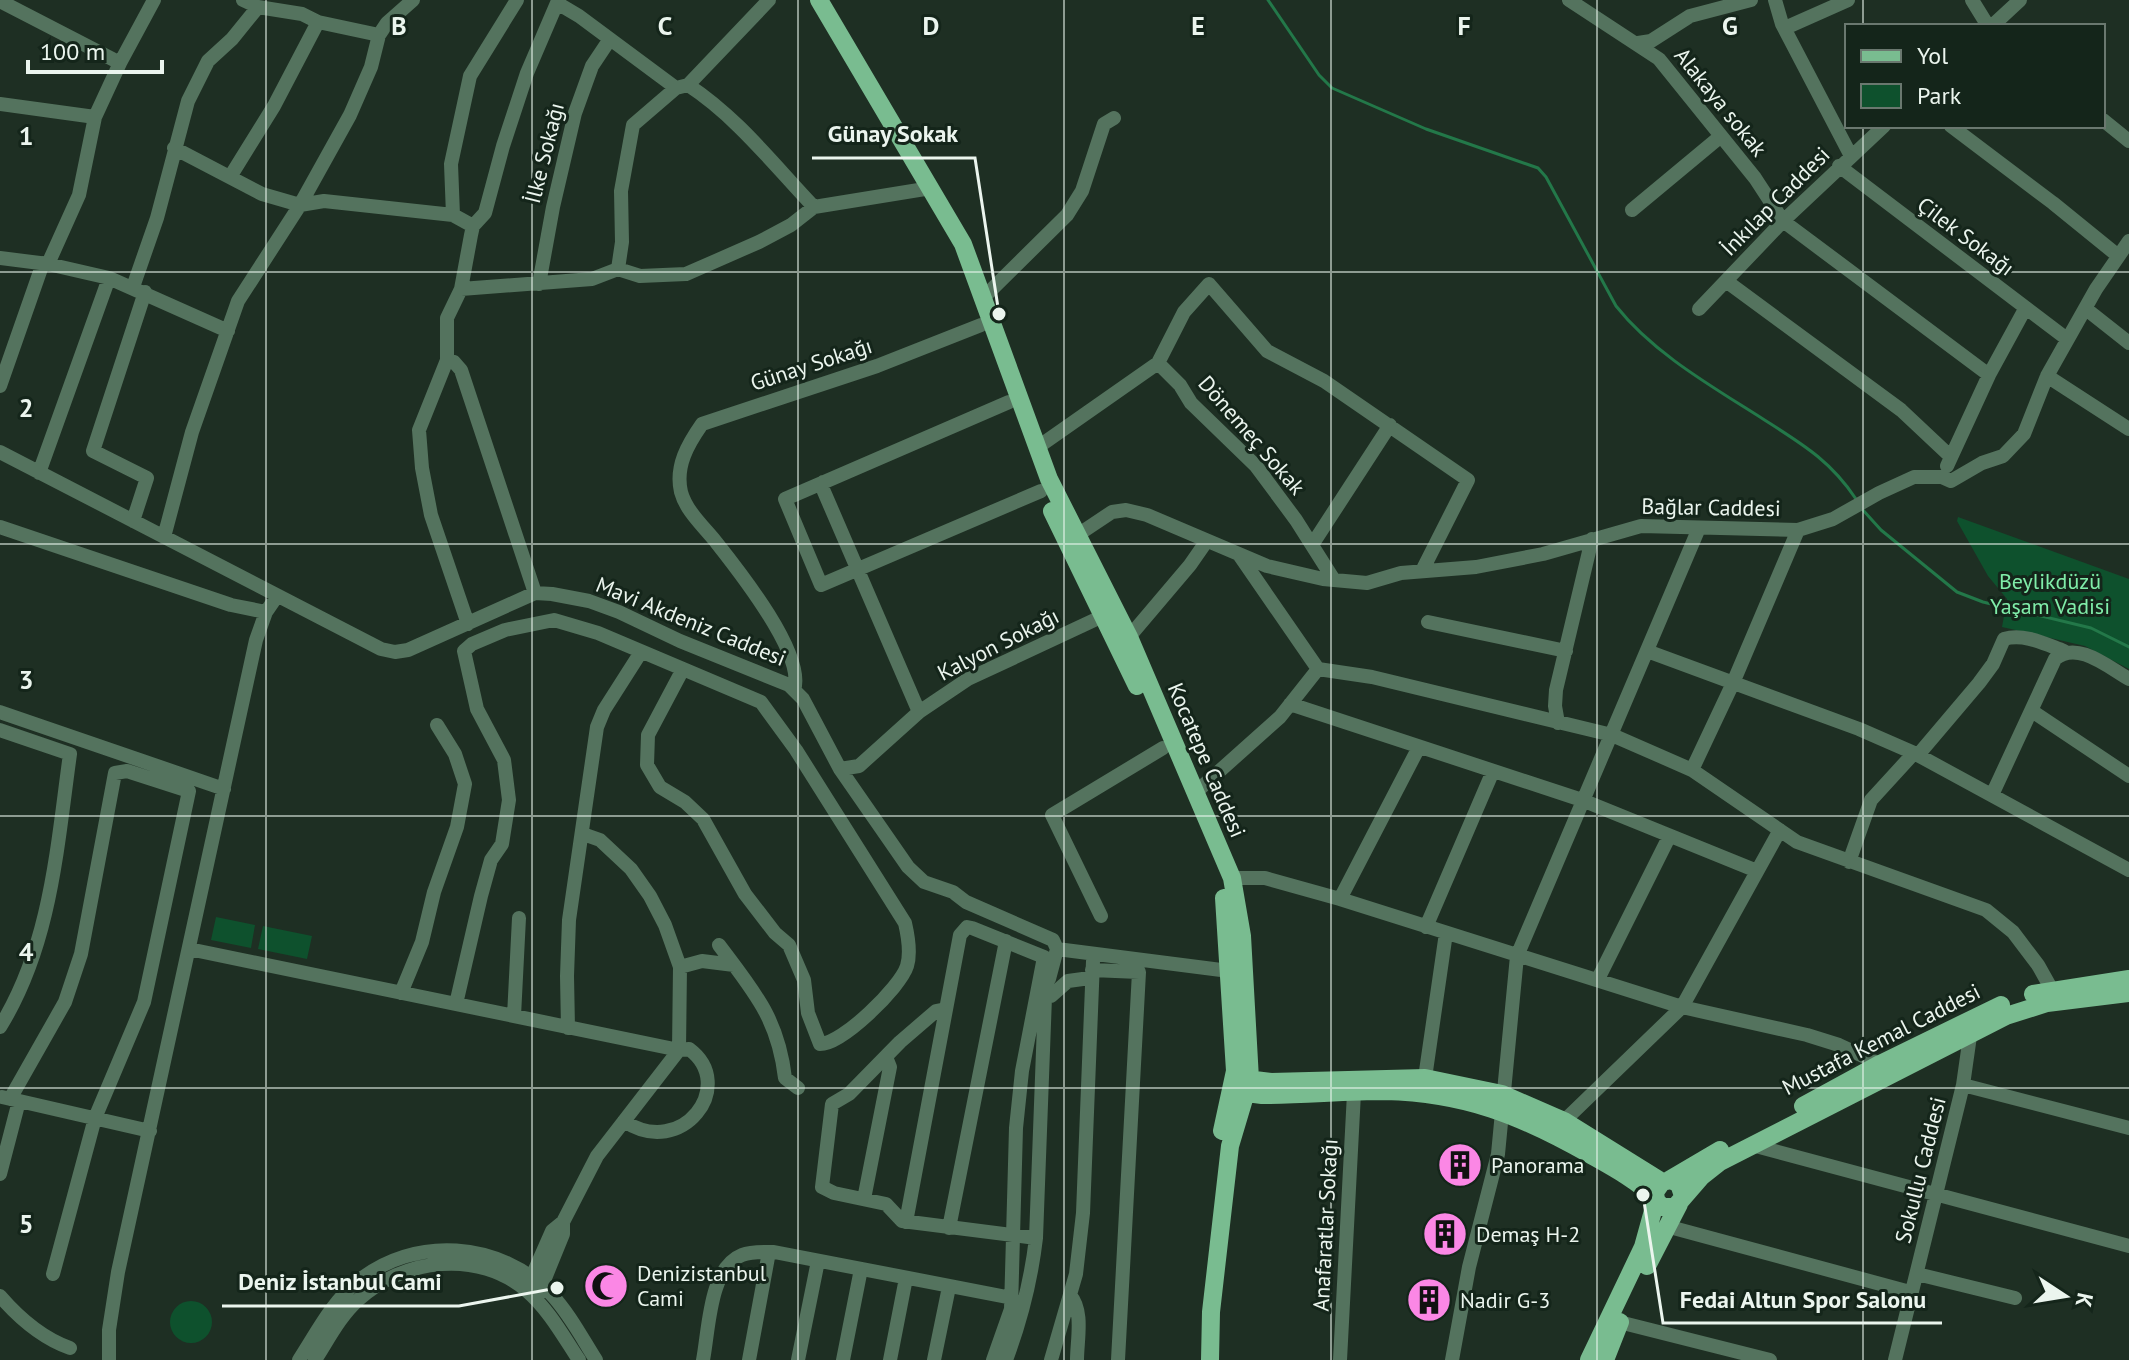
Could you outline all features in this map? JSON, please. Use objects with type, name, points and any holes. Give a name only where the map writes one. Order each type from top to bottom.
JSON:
[{"type":"main road","name":"Kocatepe Caddesi","points":[[819,0],[963,244],[1103,616],[1222,887],[1236,970],[1243,1083],[1230,1146],[1211,1312],[1210,1360]]},
{"type":"main road","name":"Kocatepe Caddesi","points":[[946,216],[953,247],[1041,491],[1074,538],[1129,637],[1232,878],[1240,918],[1236,970]]},
{"type":"main road","name":"Mustafa Kemal Caddesi","points":[[1660,1190],[1700,1160],[1880,1064],[2009,1002],[2052,990],[2129,979]]},
{"type":"main road","name":"Mustafa Kemal Caddesi","points":[[1605,1360],[1619,1322],[1666,1226],[1681,1200],[1709,1169],[2019,1011],[2047,1003],[2129,993]]},
{"type":"main road","points":[[1243,1083],[1354,1093],[1383,1091],[1439,1095],[1501,1102],[1636,1181],[1660,1190],[1679,1184],[1681,1200],[1666,1208],[1660,1190],[1564,1121],[1425,1078],[1243,1083]]},
{"type":"main road","name":"Kocatepe Caddesi","points":[[1199,1360],[1201,1310],[1217,1164],[1243,1083]]},
{"type":"main road","points":[[1589,1360],[1643,1247],[1660,1190]]},
{"type":"street","points":[[0,386],[46,264],[79,195],[95,117],[154,0]]},
{"type":"street","points":[[243,0],[258,7],[305,7],[318,22],[379,35]]},
{"type":"street","points":[[164,537],[192,432],[238,301],[300,205],[350,115],[371,67],[379,35],[387,23],[413,0]]},
{"type":"street","points":[[453,215],[451,164],[470,76],[517,0]]},
{"type":"street","points":[[618,269],[622,242],[621,191],[633,125],[682,86],[769,0]]},
{"type":"street","name":"Alakaya sokak","points":[[1569,0],[1659,59],[1755,178],[1783,221]]},
{"type":"street","points":[[1638,43],[1651,41],[1690,16],[1751,0]]},
{"type":"street","points":[[1775,0],[1845,161]]},
{"type":"street","points":[[1785,28],[1848,0]]},
{"type":"street","points":[[1972,0],[1995,24]]},
{"type":"street","points":[[1997,24],[2020,0]]},
{"type":"street","points":[[0,1],[120,63]]},
{"type":"street","points":[[468,624],[431,515],[419,430],[447,360],[447,318],[461,289],[473,226],[485,213],[503,146],[553,1],[682,86],[703,95],[763,151],[814,207]]},
{"type":"street","points":[[133,521],[147,478],[93,451],[188,101],[208,61],[232,39],[258,7]]},
{"type":"street","points":[[230,177],[274,106],[318,22]]},
{"type":"street","name":"İlke Sokağı","points":[[539,284],[575,113],[592,66],[610,39]]},
{"type":"street","points":[[0,104],[95,117]]},
{"type":"street","points":[[982,299],[1067,215],[1082,191],[1104,124],[1114,118]]},
{"type":"street","points":[[2105,122],[2129,141]]},
{"type":"street","name":"İnkılap Caddesi","points":[[1699,309],[1783,221],[1882,128]]},
{"type":"street","points":[[1954,128],[2053,203],[2125,246]]},
{"type":"street","points":[[1632,210],[1721,136]]},
{"type":"street","points":[[174,148],[262,194],[300,205],[324,201],[453,215],[473,226]]},
{"type":"street","name":"Çilek Sokağı","points":[[1845,161],[2025,309],[2067,339]]},
{"type":"street","points":[[461,289],[592,279],[618,269],[640,276],[686,274],[759,242],[791,225],[814,207],[931,188]]},
{"type":"street","points":[[1783,221],[1989,375]]},
{"type":"street","name":"Bağlar Caddesi","points":[[1074,538],[1112,512],[1126,510],[1147,515],[1267,566],[1334,580],[1367,583],[1401,573],[1476,567],[1543,554],[1641,526],[1798,530],[1843,514],[1914,477],[1942,477],[1951,481],[1982,463],[2003,456],[2024,434],[2047,376],[2125,246]]},
{"type":"street","points":[[0,258],[46,264],[109,278],[228,331]]},
{"type":"street","points":[[39,473],[109,278]]},
{"type":"street","points":[[1726,281],[1901,410],[1951,457]]},
{"type":"street","points":[[1038,447],[1158,363],[1184,312],[1209,284],[1267,351],[1324,381],[1468,480],[1422,571]]},
{"type":"street","points":[[1942,477],[1989,375],[2025,309]]},
{"type":"street","points":[[2086,309],[2129,343]]},
{"type":"street","name":"Günay Sokağı","points":[[794,690],[797,680],[795,665],[779,632],[681,493],[679,469],[688,445],[702,424],[877,366],[981,325]]},
{"type":"street","points":[[0,452],[362,641],[395,652],[408,650],[535,593],[461,370],[454,362],[447,360]]},
{"type":"street","name":"Dönemeç Sokak","points":[[1158,363],[1180,385],[1191,403],[1256,466],[1334,580]]},
{"type":"street","points":[[2047,376],[2129,429]]},
{"type":"street","points":[[1009,402],[785,499],[821,585],[1041,491]]},
{"type":"street","points":[[1312,545],[1390,425]]},
{"type":"street","points":[[823,482],[822,487],[919,712]]},
{"type":"street","points":[[0,527],[231,605],[266,612]]},
{"type":"street","points":[[1452,1360],[1469,1267],[1498,1154],[1517,956],[1699,528]]},
{"type":"street","points":[[1692,770],[1798,530]]},
{"type":"street","points":[[1558,723],[1556,690],[1592,539]]},
{"type":"street","points":[[1129,637],[1206,542]]},
{"type":"street","points":[[1240,556],[1318,669],[1372,677],[1612,735],[1692,770],[1797,842],[1986,910],[2013,932],[2052,990]]},
{"type":"street","name":"Mavi Akdeniz Caddesi","points":[[535,593],[604,606],[789,685],[803,699],[840,769],[908,867],[924,882],[1034,930],[1053,940],[1057,949],[1092,968],[1236,970]]},
{"type":"street","points":[[109,1360],[109,1330],[118,1272],[256,640],[266,612],[277,596]]},
{"type":"street","name":"Kalyon Sokağı","points":[[840,769],[859,766],[919,712],[968,679],[1103,616]]},
{"type":"street","points":[[456,1004],[491,860],[502,844],[509,800],[504,760],[477,709],[464,651],[472,644],[505,630],[554,620],[598,633],[761,702],[796,750],[905,923],[908,964],[899,981],[851,1028],[827,1044],[820,1044],[808,1013],[804,980],[789,945],[775,933],[745,894],[703,819],[685,802],[660,787],[647,765],[648,735],[683,669]]},
{"type":"street","points":[[1428,622],[1566,651]]},
{"type":"street","points":[[1849,862],[1871,800],[1979,683],[1993,664],[2004,639],[2014,636],[2031,639],[2083,654],[2129,679]]},
{"type":"street","points":[[1647,651],[1859,729],[1916,754],[2129,870]]},
{"type":"street","points":[[1992,795],[2055,659],[2064,651]]},
{"type":"street","points":[[568,1028],[569,920],[597,727],[604,710],[641,652]]},
{"type":"street","points":[[1196,792],[1280,717],[1318,669]]},
{"type":"street","points":[[1290,704],[1582,800],[1757,871]]},
{"type":"street","points":[[2032,711],[2129,776]]},
{"type":"street","points":[[0,712],[224,789]]},
{"type":"street","points":[[401,993],[422,942],[434,892],[457,827],[465,784],[455,754],[437,725]]},
{"type":"street","points":[[0,730],[70,754],[46,918],[15,1003],[0,1027]]},
{"type":"street","points":[[1340,899],[1419,747]]},
{"type":"street","points":[[1101,916],[1052,815],[1163,748]]},
{"type":"street","points":[[0,1174],[9,1099],[65,1002],[81,954],[115,773],[127,771],[189,791],[144,1002],[95,1118],[53,1274]]},
{"type":"street","points":[[1426,927],[1493,771]]},
{"type":"street","points":[[1564,1121],[1682,1007],[1780,830]]},
{"type":"street","points":[[534,1288],[563,1234],[563,1222],[597,1156],[679,1050],[680,967],[665,925],[631,869],[600,840],[583,834]]},
{"type":"street","points":[[1598,979],[1669,837]]},
{"type":"street","points":[[1232,878],[1265,878],[1340,899],[1682,1007],[1807,1035],[1839,1045],[1880,1064]]},
{"type":"street","points":[[514,1016],[519,918]]},
{"type":"street","points":[[906,1222],[963,930],[972,928],[1044,957],[1036,1238],[1032,1275],[1021,1321],[1006,1360]]},
{"type":"street","points":[[1425,1078],[1446,933]]},
{"type":"street","points":[[949,1228],[1006,941]]},
{"type":"street","points":[[719,945],[770,1018],[779,1040],[785,1078],[798,1088]]},
{"type":"street","points":[[189,949],[568,1028],[679,1050],[689,1049],[705,1064],[708,1081],[705,1096],[686,1124],[672,1132],[638,1130],[624,1121]]},
{"type":"street","points":[[993,1360],[1011,1309],[1016,1128],[1022,1071],[1041,992],[1049,979],[1057,949]]},
{"type":"street","points":[[680,967],[702,961],[734,965]]},
{"type":"street","points":[[1041,992],[1051,996],[1068,981],[1092,968],[1139,972],[1118,1360]]},
{"type":"street","points":[[1051,1360],[1076,1274],[1083,1213],[1092,968]]},
{"type":"street","points":[[946,1009],[936,1011],[849,1094],[832,1104],[822,1187],[834,1193],[886,1204],[897,1218],[906,1222],[1036,1238]]},
{"type":"street","name":"Sokullu Caddesi","points":[[1895,1360],[1963,1085],[1970,1036]]},
{"type":"street","points":[[864,1199],[890,1067],[886,1057]]},
{"type":"street","points":[[1963,1085],[2129,1128]]},
{"type":"street","name":"Anafaratlar Sokağı","points":[[1340,1360],[1354,1093]]},
{"type":"street","points":[[9,1099],[150,1131]]},
{"type":"street","points":[[1752,1145],[2129,1246]]},
{"type":"street","points":[[1666,1226],[1910,1292]]},
{"type":"street","points":[[299,1360],[357,1281],[392,1260],[437,1250],[463,1250],[498,1259],[560,1305],[596,1360]]},
{"type":"street","points":[[703,1360],[717,1280],[722,1271],[742,1254],[769,1252],[1012,1298]]},
{"type":"street","points":[[749,1360],[769,1252]]},
{"type":"street","points":[[798,1360],[818,1261]]},
{"type":"street","points":[[315,1360],[355,1302],[390,1277],[406,1270],[434,1265],[461,1265],[498,1274],[534,1288],[579,1360]]},
{"type":"street","points":[[843,1360],[861,1269]]},
{"type":"street","points":[[1917,1274],[2015,1298]]},
{"type":"street","points":[[890,1360],[906,1278]]},
{"type":"street","points":[[934,1360],[949,1287]]},
{"type":"street","points":[[1070,1295],[1077,1302],[1077,1360]]},
{"type":"street","points":[[0,1296],[18,1317],[70,1348]]},
{"type":"street","points":[[1619,1322],[1770,1360]]},
{"type":"green space","name":"Beylikdüzü Yaşam Vadisi","points":[[1958,517],[2129,579],[2129,669],[2085,646],[2002,627],[2007,599],[1988,576],[1957,521]]},
{"type":"green space","points":[[216,917],[255,925],[251,948],[211,940]]},
{"type":"green space","points":[[263,926],[312,936],[307,959],[258,949]]},
{"type":"green space","points":[[191,1301],[206,1307],[212,1322],[206,1337],[191,1343],[176,1337],[170,1322],[176,1307]]},
{"type":"waterway","points":[[1268,0],[1319,75],[1332,88],[1426,129],[1538,168],[1546,177],[1616,306],[1631,323],[1685,368],[1814,454],[1836,474],[1856,499]]},
{"type":"waterway","points":[[1862,509],[1881,530],[1957,592],[1983,602],[2091,628],[2129,647]]},
{"type":"place","name":"Günay Sokak","points":[[999,314]]},
{"type":"place","name":"Panorama","points":[[1460,1165]]},
{"type":"place","name":"Fedai Altun Spor Salonu","points":[[1643,1195]]},
{"type":"place","name":"Demaş H-2","points":[[1445,1234]]},
{"type":"place","name":"Denizistanbul Cami","points":[[606,1286]]},
{"type":"place","name":"Deniz İstanbul Cami","points":[[557,1288]]},
{"type":"place","name":"Nadir G-3","points":[[1429,1300]]}]
